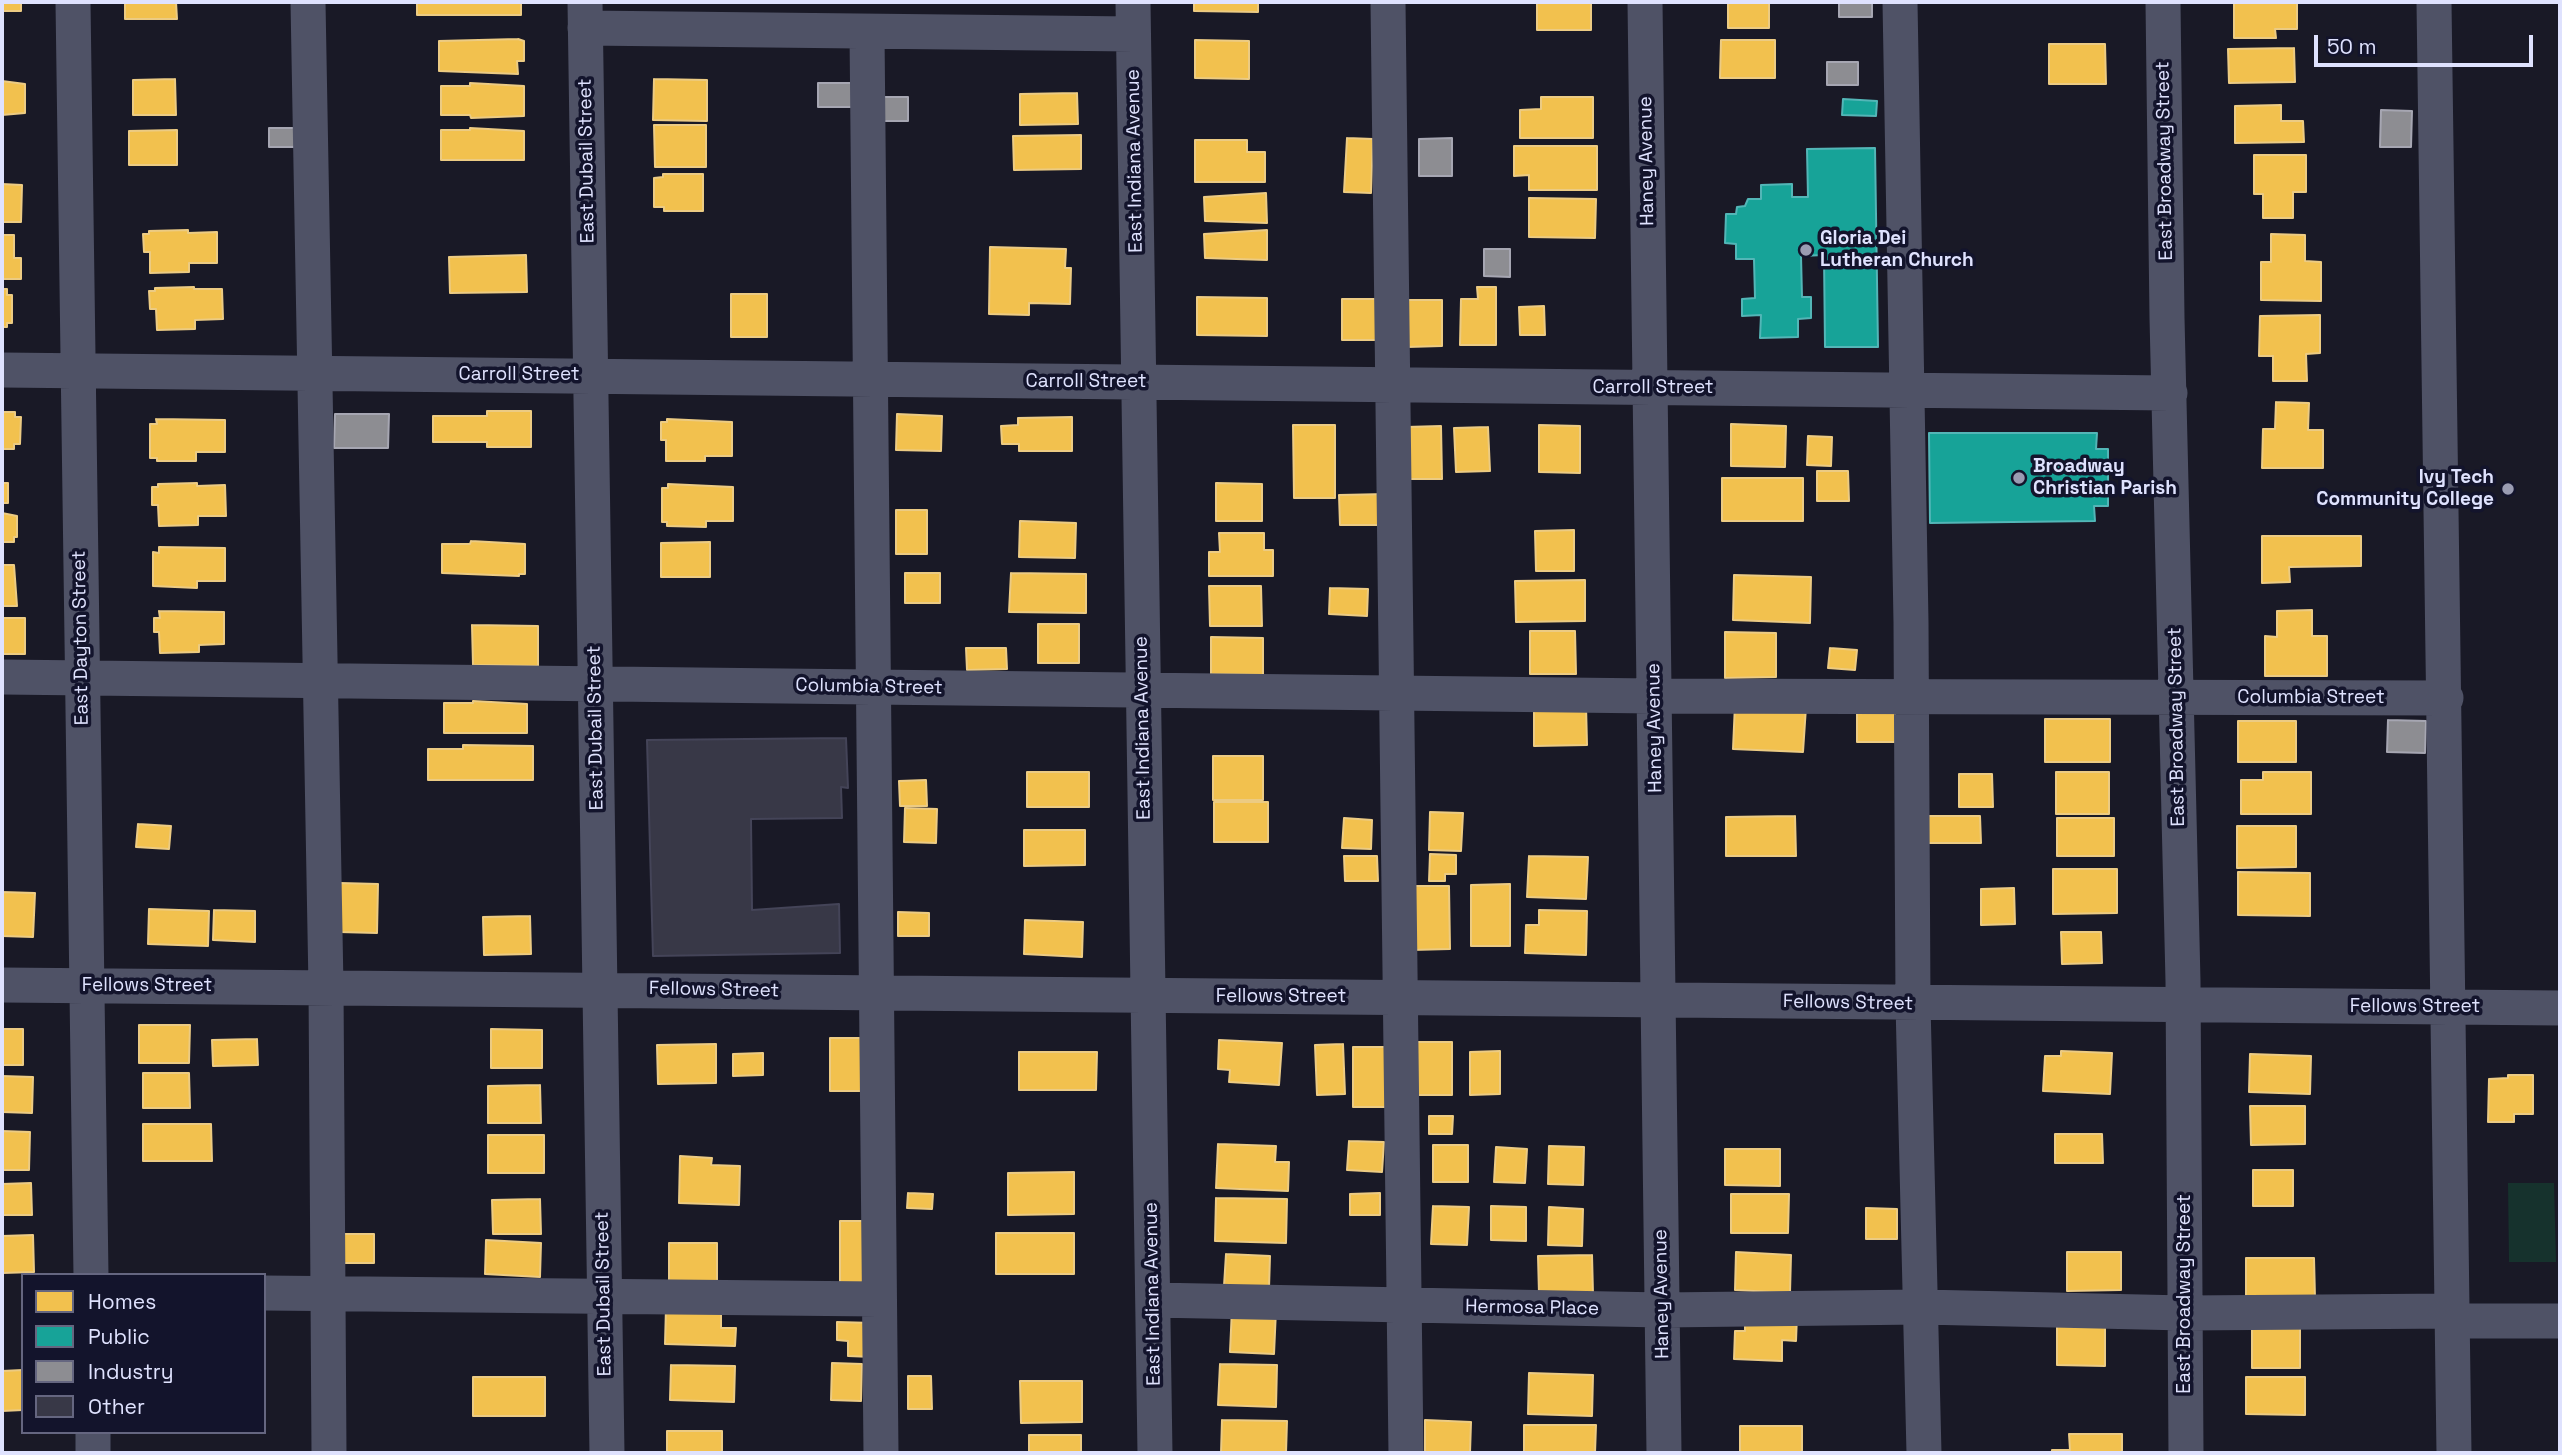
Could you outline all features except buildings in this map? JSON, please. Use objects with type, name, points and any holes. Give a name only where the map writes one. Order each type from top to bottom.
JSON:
[{"type":"street","name":"East Dayton Street","points":[[73,2],[91,1273]]},
{"type":"street","points":[[308,2],[318,682],[326,986],[329,1453]]},
{"type":"street","points":[[1388,2],[1394,691],[1401,998],[1406,1453]]},
{"type":"street","name":"Haney Avenue","points":[[1645,2],[1664,1453]]},
{"type":"street","points":[[1900,2],[1912,697],[1913,1003],[1924,1453]]},
{"type":"street","name":"East Broadway Street","points":[[2163,2],[2183,1006],[2186,1453]]},
{"type":"street","points":[[2434,2],[2446,698],[2454,1453]]},
{"type":"street","points":[[585,15],[867,33],[1133,18]]},
{"type":"street","name":"East Dubail Street","points":[[585,15],[607,1453]]},
{"type":"street","name":"East Indiana Avenue","points":[[1133,18],[1155,1453]]},
{"type":"street","points":[[867,33],[868,380],[881,1453]]},
{"type":"street","name":"Carroll Street","points":[[2,370],[2170,393]]},
{"type":"street","points":[[2,677],[81,676]]},
{"type":"street","name":"Columbia Street","points":[[81,676],[318,682],[1394,691],[1654,696],[2446,698]]},
{"type":"street","name":"Fellows Street","points":[[2,985],[600,988],[1148,996],[2560,1008]]},
{"type":"street","points":[[266,1293],[878,1299]]},
{"type":"street","name":"Hermosa Place","points":[[1153,1300],[1662,1310],[1922,1307],[2454,1316],[2560,1321]]},
{"type":"street","points":[[93,1434],[93,1453]]},
{"type":"green space","points":[[2508,1183],[2554,1183],[2556,1262],[2509,1262]]},
{"type":"place","name":"Gloria Dei Lutheran Church","points":[[1806,250]]},
{"type":"place","name":"Broadway Christian Parish","points":[[2019,478]]},
{"type":"place","name":"Ivy Tech Community College","points":[[2508,489]]}]
